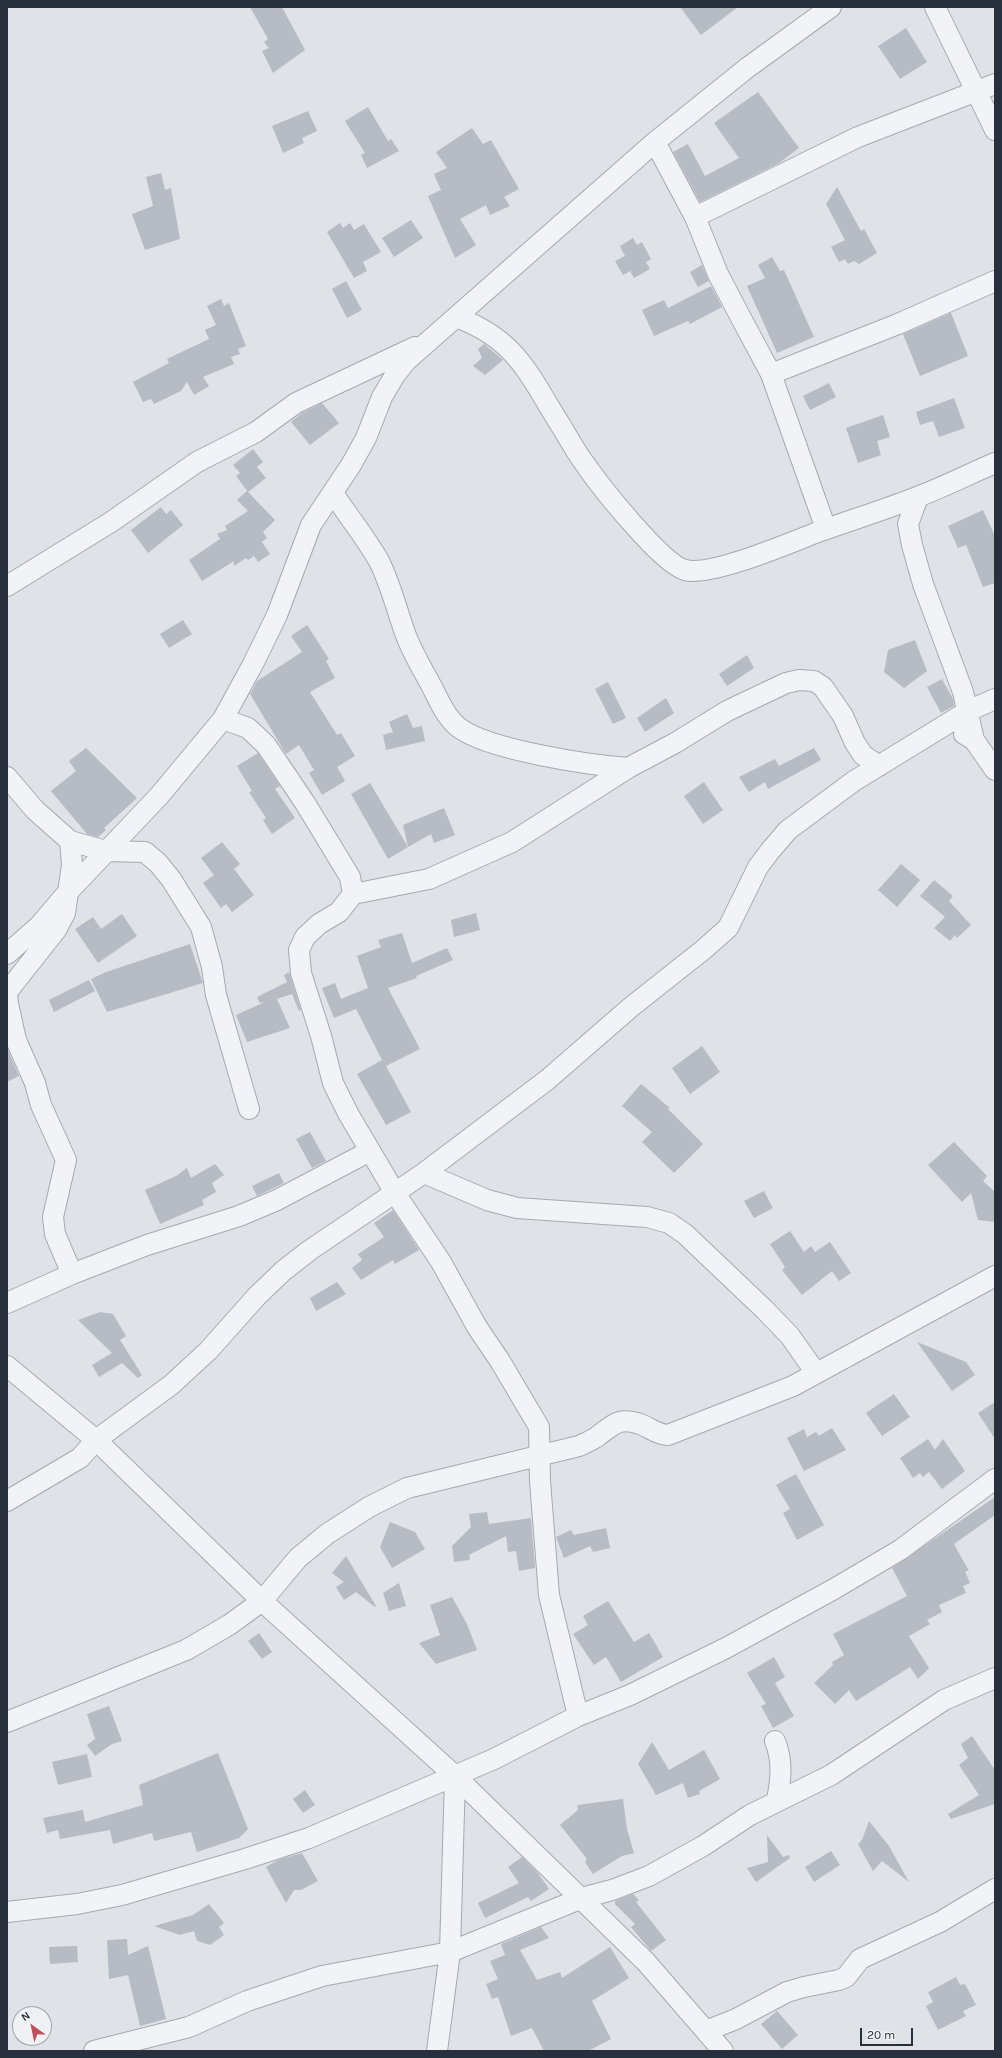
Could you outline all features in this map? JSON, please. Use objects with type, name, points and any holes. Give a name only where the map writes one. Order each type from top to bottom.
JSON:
[{"type":"street","points":[[7,954],[40,926],[67,893],[159,796],[224,719],[254,664],[277,615],[311,525],[351,465],[366,438],[382,397],[395,375],[424,344],[521,262],[609,180],[654,142],[747,68],[831,7]]},
{"type":"street","points":[[935,7],[995,130]]},
{"type":"street","points":[[695,217],[858,137],[995,84]]},
{"type":"street","points":[[654,142],[695,217],[718,274],[771,374],[826,529]]},
{"type":"street","points":[[771,374],[898,324],[995,281]]},
{"type":"street","points":[[456,317],[476,325],[495,336],[511,351],[528,371],[584,464],[618,507],[670,562],[684,569],[698,571],[758,554],[918,497],[995,463]]},
{"type":"street","points":[[7,586],[111,522],[197,462],[256,432],[296,403],[424,344]]},
{"type":"street","points":[[333,493],[378,561],[394,596],[404,631],[413,651],[440,704],[458,726],[474,737],[525,750],[605,766],[628,768]]},
{"type":"street","points":[[918,497],[908,524],[912,544],[924,584],[951,655],[968,711],[974,740],[995,770]]},
{"type":"street","points":[[578,1716],[549,1595],[540,1481],[539,1427],[526,1403],[477,1328],[441,1262],[395,1193],[349,1115],[333,1083],[321,1036],[301,973],[299,950],[305,937],[319,924],[338,912],[353,894],[429,879],[512,842],[628,768],[675,743],[727,711],[786,683],[799,680],[814,681],[823,687],[843,716],[855,743],[863,755],[879,766]]},
{"type":"street","points":[[7,1501],[80,1458],[96,1440],[171,1385],[208,1351],[257,1296],[283,1271],[310,1250],[424,1173],[547,1080],[631,1007],[718,937],[728,928],[758,867],[788,830],[854,782],[939,728],[968,711],[995,699]]},
{"type":"street","points":[[224,719],[248,728],[266,745],[305,803],[350,877],[353,894]]},
{"type":"street","points":[[939,728],[956,730],[974,740]]},
{"type":"street","points":[[7,777],[35,810],[70,841],[106,851],[145,852],[158,863],[171,879],[202,927],[212,967],[216,995],[249,1109]]},
{"type":"street","points":[[70,841],[72,865],[65,913],[56,930],[7,992],[8,1004],[16,1040],[35,1083],[41,1105],[66,1160],[53,1217],[55,1234],[72,1274]]},
{"type":"street","points":[[7,1303],[72,1274],[147,1245],[245,1213],[277,1200],[370,1151]]},
{"type":"street","points":[[424,1173],[487,1200],[517,1208],[647,1217],[669,1223],[685,1234],[765,1310],[790,1336],[816,1373]]},
{"type":"street","points":[[7,1722],[186,1650],[228,1625],[262,1601],[298,1558],[327,1534],[369,1507],[407,1488],[540,1454],[579,1446],[597,1437],[611,1425],[623,1420],[641,1425],[657,1434],[668,1435],[793,1386],[995,1276]]},
{"type":"street","points":[[7,1366],[96,1440],[262,1601],[455,1776],[582,1898],[646,1962],[723,2051]]},
{"type":"street","points":[[7,1912],[77,1904],[122,1895],[245,1859],[309,1838],[494,1759],[578,1716],[630,1695],[678,1672],[834,1590],[900,1550],[995,1479]]},
{"type":"street","points":[[94,2051],[189,2027],[247,2001],[322,1976],[450,1952],[582,1898],[612,1890],[650,1876],[703,1846],[750,1814],[777,1800],[802,1790],[830,1775],[944,1700],[995,1678]]},
{"type":"street","points":[[775,1741],[781,1759],[777,1800]]},
{"type":"street","points":[[437,2051],[450,1952],[455,1776]]},
{"type":"street","points":[[706,2031],[736,2019],[787,1992],[839,1980],[846,1976],[860,1959],[940,1922],[995,1889]]},
{"type":"building","points":[[250,7],[282,7],[305,50],[273,73],[262,51],[269,48],[264,42],[268,39]]},
{"type":"building","points":[[680,7],[738,7],[701,35]]},
{"type":"building","points":[[906,28],[927,62],[900,79],[878,46]]},
{"type":"building","points":[[758,92],[799,148],[779,163],[700,202],[673,152],[688,144],[705,176],[739,158],[714,123]]},
{"type":"building","points":[[368,107],[388,141],[391,139],[399,151],[367,168],[361,155],[365,153],[345,121]]},
{"type":"building","points":[[308,111],[317,131],[302,138],[304,143],[283,153],[272,126]]},
{"type":"building","points":[[472,128],[483,144],[491,140],[519,189],[504,197],[510,206],[490,215],[486,205],[460,219],[476,245],[455,258],[428,196],[441,190],[434,174],[447,168],[436,152]]},
{"type":"building","points":[[161,173],[165,190],[171,188],[180,239],[145,250],[132,214],[153,206],[146,177]]},
{"type":"building","points":[[837,187],[861,231],[864,229],[877,253],[859,264],[854,261],[848,264],[845,259],[839,262],[831,247],[845,240],[826,204]]},
{"type":"building","points":[[411,220],[423,238],[394,257],[382,238]]},
{"type":"building","points":[[340,223],[343,228],[350,223],[354,230],[364,224],[381,252],[363,262],[367,271],[354,278],[327,232]]},
{"type":"building","points":[[633,238],[637,245],[642,242],[651,259],[646,262],[650,269],[634,278],[630,271],[623,275],[615,261],[625,256],[620,246]]},
{"type":"building","points":[[772,257],[780,271],[784,270],[814,337],[777,353],[747,286],[765,278],[758,265]]},
{"type":"building","points":[[702,265],[709,281],[698,287],[690,272]]},
{"type":"building","points":[[346,281],[362,310],[347,318],[332,289]]},
{"type":"building","points":[[711,286],[722,307],[690,324],[688,321],[654,336],[642,310],[664,300],[668,308]]},
{"type":"building","points":[[221,299],[224,306],[229,303],[246,346],[238,349],[240,354],[231,357],[234,364],[203,377],[209,386],[194,395],[187,382],[181,391],[154,404],[151,399],[143,402],[133,382],[169,363],[167,359],[209,339],[205,330],[216,325],[207,306]]},
{"type":"building","points":[[951,313],[968,356],[920,376],[903,334]]},
{"type":"building","points":[[484,344],[503,360],[485,375],[473,366],[482,358],[478,349]]},
{"type":"building","points":[[829,383],[836,397],[810,410],[803,396]]},
{"type":"building","points":[[954,398],[965,428],[939,437],[933,421],[920,425],[916,412]]},
{"type":"building","points":[[322,403],[339,423],[310,445],[291,422],[302,413]]},
{"type":"building","points":[[883,415],[890,437],[877,441],[881,455],[858,463],[846,428]]},
{"type":"building","points":[[253,449],[263,462],[257,467],[266,478],[248,492],[236,476],[240,473],[233,465]]},
{"type":"building","points":[[247,491],[275,520],[263,532],[267,538],[262,542],[270,554],[258,562],[254,556],[248,560],[246,558],[234,566],[234,561],[202,581],[189,560],[220,539],[217,534],[227,530],[225,526],[248,511],[237,500]]},
{"type":"building","points":[[161,507],[166,514],[171,510],[183,525],[148,553],[131,530]]},
{"type":"building","points":[[983,510],[995,536],[995,583],[983,587],[966,545],[958,548],[948,526]]},
{"type":"building","points":[[183,620],[192,634],[169,648],[160,634]]},
{"type":"building","points":[[307,625],[329,659],[326,661],[335,678],[310,692],[337,735],[341,733],[355,756],[337,767],[345,781],[322,795],[309,773],[314,770],[299,745],[286,754],[250,694],[257,681],[302,652],[291,636]]},
{"type":"building","points":[[915,640],[927,671],[904,688],[884,672],[888,650]]},
{"type":"building","points":[[747,655],[754,668],[727,686],[719,674]]},
{"type":"building","points":[[942,679],[953,699],[954,706],[941,713],[927,687]]},
{"type":"building","points":[[608,682],[626,718],[613,724],[595,689]]},
{"type":"building","points":[[666,698],[674,713],[645,732],[637,718]]},
{"type":"building","points":[[407,714],[413,728],[422,726],[425,741],[386,750],[383,735],[393,732],[389,722]]},
{"type":"building","points":[[86,748],[137,798],[104,828],[106,830],[98,837],[87,834],[51,791],[76,771],[69,761]]},
{"type":"building","points":[[814,748],[821,760],[768,789],[765,782],[749,792],[739,777],[775,759],[779,766]]},
{"type":"building","points":[[258,753],[280,786],[275,789],[295,818],[272,834],[263,820],[266,818],[249,792],[252,791],[237,766]]},
{"type":"building","points":[[704,782],[723,810],[703,824],[684,796]]},
{"type":"building","points":[[370,783],[408,847],[388,859],[351,794]]},
{"type":"building","points":[[444,808],[455,835],[434,843],[431,834],[408,847],[403,825]]},
{"type":"building","points":[[222,842],[240,864],[234,869],[254,895],[232,912],[226,904],[221,908],[203,883],[214,875],[201,858]]},
{"type":"building","points":[[901,864],[920,880],[897,907],[878,890]]},
{"type":"building","points":[[934,880],[953,896],[949,901],[971,925],[957,938],[955,935],[950,941],[934,928],[945,917],[920,896]]},
{"type":"building","points":[[476,913],[480,930],[454,937],[451,920]]},
{"type":"building","points":[[122,914],[137,936],[98,963],[75,929],[93,917],[101,929]]},
{"type":"building","points":[[402,933],[412,963],[447,948],[453,960],[416,976],[417,978],[388,988],[420,1049],[386,1066],[411,1112],[386,1125],[357,1074],[382,1060],[356,1009],[334,1018],[322,988],[335,983],[341,999],[368,988],[357,956],[381,947],[378,940]]},
{"type":"building","points":[[190,944],[203,983],[107,1012],[91,979],[106,972]]},
{"type":"building","points":[[289,972],[301,1010],[299,1011],[292,994],[277,999],[290,1028],[247,1042],[236,1015],[265,1002],[260,1003],[257,997],[287,982],[284,975]]},
{"type":"building","points":[[89,980],[95,991],[54,1012],[49,1000]]},
{"type":"building","points":[[702,1046],[720,1072],[690,1094],[672,1068]]},
{"type":"building","points":[[7,1048],[19,1076],[7,1082]]},
{"type":"building","points":[[641,1084],[670,1108],[668,1109],[703,1144],[674,1173],[642,1142],[652,1132],[622,1106]]},
{"type":"building","points":[[310,1132],[326,1161],[312,1168],[296,1139]]},
{"type":"building","points":[[954,1142],[987,1176],[983,1181],[995,1192],[995,1222],[978,1220],[971,1193],[962,1202],[928,1165]]},
{"type":"building","points":[[215,1164],[224,1175],[212,1183],[216,1192],[202,1200],[204,1205],[160,1224],[145,1190],[176,1176],[187,1168],[191,1178]]},
{"type":"building","points":[[279,1173],[284,1183],[257,1196],[252,1186]]},
{"type":"building","points":[[764,1191],[773,1208],[754,1218],[744,1201]]},
{"type":"building","points":[[393,1210],[419,1250],[395,1264],[393,1260],[361,1280],[352,1268],[362,1260],[358,1254],[384,1237],[374,1223]]},
{"type":"building","points":[[790,1231],[804,1252],[811,1246],[815,1252],[830,1242],[851,1273],[839,1281],[832,1271],[802,1295],[782,1270],[785,1267],[770,1244]]},
{"type":"building","points":[[337,1282],[346,1294],[316,1311],[310,1298]]},
{"type":"building","points":[[100,1312],[113,1314],[126,1336],[120,1340],[142,1375],[138,1378],[122,1363],[99,1377],[92,1365],[112,1353],[78,1320]]},
{"type":"building","points":[[917,1342],[966,1362],[975,1375],[952,1391]]},
{"type":"building","points":[[894,1394],[910,1417],[882,1436],[866,1413]]},
{"type":"building","points":[[995,1402],[995,1439],[978,1413]]},
{"type":"building","points":[[832,1428],[846,1450],[804,1471],[787,1438],[804,1429],[807,1437],[816,1432],[819,1436]]},
{"type":"building","points":[[928,1439],[935,1450],[943,1439],[965,1471],[942,1489],[929,1472],[923,1477],[920,1473],[913,1478],[900,1458]]},
{"type":"building","points":[[796,1474],[824,1525],[797,1540],[783,1513],[790,1509],[776,1485]]},
{"type":"building","points":[[995,1497],[995,1515],[954,1544],[969,1571],[965,1571],[970,1583],[963,1586],[966,1593],[939,1605],[942,1612],[927,1620],[930,1624],[909,1636],[929,1668],[918,1679],[910,1667],[856,1701],[849,1690],[835,1704],[814,1683],[833,1665],[832,1662],[844,1655],[833,1634],[907,1596],[892,1568]]},
{"type":"building","points":[[487,1512],[489,1524],[531,1518],[535,1568],[519,1571],[516,1551],[508,1552],[506,1536],[469,1555],[470,1560],[454,1562],[452,1546],[471,1527],[469,1514]]},
{"type":"building","points":[[390,1522],[415,1532],[425,1549],[392,1568],[380,1547]]},
{"type":"building","points":[[606,1528],[610,1548],[593,1552],[590,1546],[564,1558],[556,1537],[571,1530],[574,1535]]},
{"type":"building","points":[[346,1556],[376,1606],[375,1607],[356,1592],[344,1600],[336,1587],[344,1582],[332,1573]]},
{"type":"building","points":[[399,1583],[406,1606],[389,1611],[383,1593]]},
{"type":"building","points":[[452,1597],[467,1624],[477,1650],[436,1664],[419,1643],[440,1635],[430,1605]]},
{"type":"building","points":[[608,1601],[634,1642],[649,1633],[663,1657],[621,1682],[606,1657],[594,1665],[573,1634],[588,1625],[583,1616]]},
{"type":"building","points":[[259,1633],[272,1652],[262,1659],[248,1641]]},
{"type":"building","points":[[774,1657],[785,1677],[775,1683],[794,1716],[773,1728],[761,1706],[766,1704],[747,1673]]},
{"type":"building","points":[[109,1706],[122,1741],[112,1744],[95,1756],[87,1745],[95,1739],[87,1714]]},
{"type":"building","points":[[972,1736],[995,1770],[995,1804],[951,1819],[948,1814],[979,1795],[959,1765],[968,1758],[961,1744]]},
{"type":"building","points":[[652,1742],[669,1770],[704,1750],[720,1779],[699,1791],[700,1794],[688,1798],[683,1783],[656,1795],[638,1764]]},
{"type":"building","points":[[218,1753],[248,1829],[239,1838],[197,1852],[191,1832],[154,1841],[152,1833],[113,1844],[110,1830],[60,1839],[58,1830],[47,1833],[43,1818],[83,1810],[85,1822],[143,1805],[139,1785]]},
{"type":"building","points":[[87,1754],[92,1777],[58,1785],[52,1762]]},
{"type":"building","points":[[305,1790],[315,1805],[303,1813],[293,1799]]},
{"type":"building","points":[[623,1799],[627,1829],[634,1853],[622,1856],[593,1874],[585,1862],[587,1859],[560,1825],[578,1810],[577,1805]]},
{"type":"building","points":[[869,1821],[889,1846],[909,1882],[882,1861],[873,1871],[858,1844],[862,1840]]},
{"type":"building","points":[[767,1835],[783,1857],[789,1855],[790,1858],[756,1882],[747,1868],[768,1862]]},
{"type":"building","points":[[831,1851],[840,1865],[814,1882],[805,1867]]},
{"type":"building","points":[[302,1853],[318,1881],[301,1890],[294,1890],[286,1903],[266,1867],[278,1860]]},
{"type":"building","points":[[522,1857],[538,1873],[549,1889],[531,1901],[528,1897],[485,1918],[478,1903],[519,1883],[508,1867]]},
{"type":"building","points":[[633,1894],[639,1900],[636,1902],[666,1940],[651,1951],[631,1927],[635,1924],[615,1904],[615,1901]]},
{"type":"building","points":[[209,1904],[224,1923],[219,1927],[224,1935],[210,1945],[197,1941],[194,1931],[180,1935],[154,1926],[193,1915]]},
{"type":"building","points":[[541,1927],[549,1938],[520,1950],[537,1980],[560,1972],[562,1978],[610,1947],[629,1978],[592,2001],[611,2039],[588,2051],[544,2051],[532,2028],[511,2036],[498,1997],[492,1999],[486,1984],[498,1979],[490,1961],[505,1955],[501,1944]]},
{"type":"building","points":[[127,1939],[128,1955],[148,1946],[166,2019],[140,2026],[128,1975],[109,1979],[107,1940]]},
{"type":"building","points":[[77,1946],[78,1962],[50,1964],[49,1947]]},
{"type":"building","points":[[956,1977],[960,1985],[965,1984],[976,2005],[963,2011],[966,2016],[938,2030],[926,2006],[933,2002],[928,1992]]},
{"type":"building","points":[[777,2011],[798,2035],[782,2049],[761,2024]]}]
